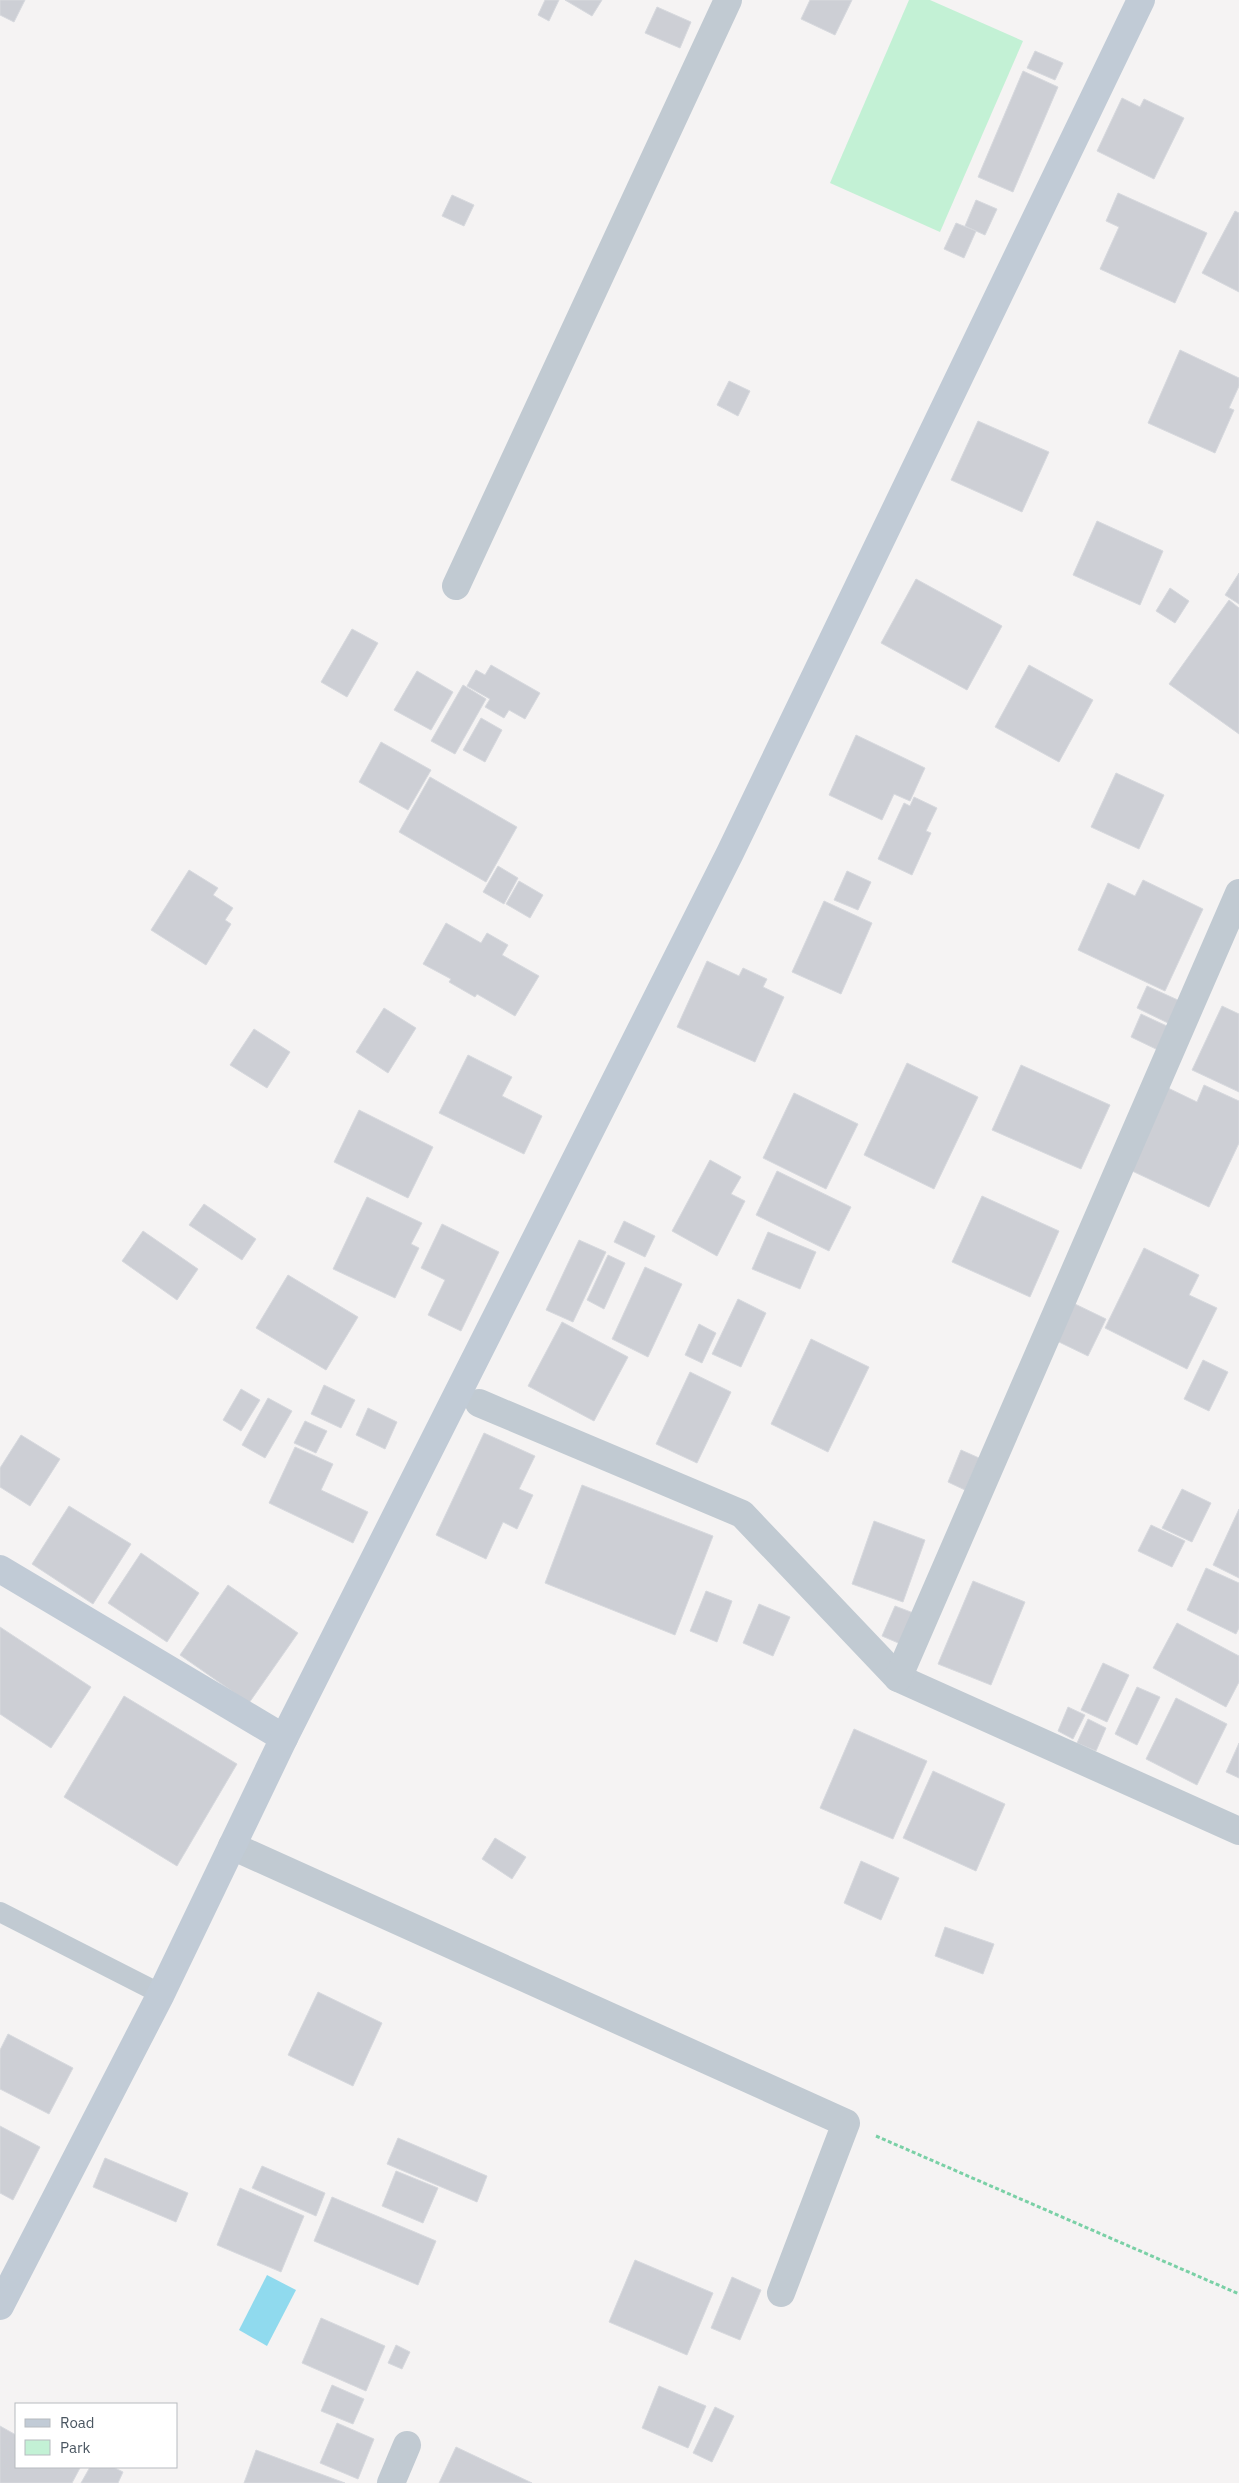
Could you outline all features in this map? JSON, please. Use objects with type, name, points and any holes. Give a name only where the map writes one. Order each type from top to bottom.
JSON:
[{"type":"street","points":[[456,586],[728,0]]},
{"type":"street","points":[[0,2306],[161,1994],[284,1738],[730,853],[1141,0]]},
{"type":"street","points":[[898,1678],[1239,893]]},
{"type":"street","points":[[479,1403],[742,1514],[898,1678],[1239,1831]]},
{"type":"street","points":[[0,1569],[284,1738]]},
{"type":"street","points":[[232,1846],[846,2123],[781,2293]]},
{"type":"street","points":[[391,2483],[407,2445]]},
{"type":"lane","points":[[0,1912],[161,1994]]},
{"type":"path","points":[[846,2123],[1239,2294]]},
{"type":"green space","points":[[909,0],[930,0],[1023,41],[940,232],[830,183]]},
{"type":"water","points":[[267,2275],[296,2290],[267,2346],[239,2330]]},
{"type":"building","points":[[0,0],[25,0],[14,22],[0,15]]},
{"type":"building","points":[[545,0],[559,0],[549,21],[538,15]]},
{"type":"building","points":[[565,0],[602,0],[592,16]]},
{"type":"building","points":[[810,0],[852,0],[835,35],[801,19]]},
{"type":"building","points":[[657,7],[691,22],[680,48],[645,33]]},
{"type":"building","points":[[1035,51],[1063,63],[1055,80],[1027,68]]},
{"type":"building","points":[[1023,71],[1058,87],[1013,192],[978,177]]},
{"type":"building","points":[[1122,98],[1140,107],[1144,99],[1184,118],[1154,179],[1097,151]]},
{"type":"building","points":[[1118,193],[1207,233],[1175,303],[1100,269],[1119,227],[1106,221]]},
{"type":"building","points":[[452,195],[474,205],[464,226],[442,216]]},
{"type":"building","points":[[976,200],[997,209],[985,235],[965,226]]},
{"type":"building","points":[[1235,211],[1239,213],[1239,292],[1202,273]]},
{"type":"building","points":[[956,223],[976,231],[964,258],[944,249]]},
{"type":"building","points":[[1180,350],[1239,378],[1239,386],[1229,408],[1234,410],[1215,453],[1148,423]]},
{"type":"building","points":[[729,381],[750,391],[738,416],[717,405]]},
{"type":"building","points":[[978,421],[1049,452],[1022,512],[951,480]]},
{"type":"building","points":[[1097,521],[1163,551],[1140,605],[1073,575]]},
{"type":"building","points":[[1239,573],[1239,604],[1225,595]]},
{"type":"building","points":[[916,579],[1002,626],[967,690],[881,643]]},
{"type":"building","points":[[1170,588],[1189,601],[1175,623],[1156,611]]},
{"type":"building","points":[[1229,600],[1239,608],[1239,734],[1169,684]]},
{"type":"building","points":[[352,629],[378,643],[347,697],[321,682]]},
{"type":"building","points":[[491,665],[540,693],[525,719],[509,710],[504,718],[485,707],[490,699],[467,686],[476,670],[485,675]]},
{"type":"building","points":[[1029,665],[1093,700],[1059,762],[995,727]]},
{"type":"building","points":[[417,671],[453,692],[431,730],[394,710]]},
{"type":"building","points":[[463,685],[486,699],[455,754],[431,741]]},
{"type":"building","points":[[481,718],[502,730],[485,762],[463,750]]},
{"type":"building","points":[[856,735],[925,768],[910,801],[894,794],[882,820],[829,795]]},
{"type":"building","points":[[381,742],[431,770],[408,810],[359,782]]},
{"type":"building","points":[[1116,773],[1164,795],[1139,849],[1091,827]]},
{"type":"building","points":[[430,777],[517,827],[486,882],[399,832]]},
{"type":"building","points":[[914,797],[937,808],[926,831],[931,833],[912,875],[878,859],[904,803],[910,806]]},
{"type":"building","points":[[498,866],[518,878],[504,904],[483,892]]},
{"type":"building","points":[[189,870],[218,888],[213,895],[233,908],[225,920],[231,924],[206,965],[151,930]]},
{"type":"building","points":[[847,871],[871,882],[858,910],[834,900]]},
{"type":"building","points":[[1143,880],[1203,909],[1165,991],[1078,950],[1108,883],[1135,896]]},
{"type":"building","points":[[519,881],[543,895],[530,918],[506,904]]},
{"type":"building","points":[[824,901],[872,923],[841,994],[792,972]]},
{"type":"building","points":[[446,923],[481,943],[487,933],[508,945],[502,955],[539,976],[515,1016],[477,994],[475,997],[449,982],[451,979],[423,964]]},
{"type":"building","points":[[707,961],[739,976],[743,968],[767,979],[763,987],[784,997],[755,1062],[677,1027]]},
{"type":"building","points":[[1147,986],[1180,1001],[1170,1024],[1137,1008]]},
{"type":"building","points":[[1222,1006],[1239,1014],[1239,1092],[1192,1070]]},
{"type":"building","points":[[384,1008],[416,1028],[388,1073],[356,1052]]},
{"type":"building","points":[[1141,1014],[1169,1027],[1158,1050],[1131,1037]]},
{"type":"building","points":[[254,1029],[290,1052],[267,1088],[230,1065]]},
{"type":"building","points":[[468,1055],[512,1077],[502,1096],[542,1116],[524,1154],[439,1113]]},
{"type":"building","points":[[907,1063],[978,1097],[934,1189],[864,1155]]},
{"type":"building","points":[[1021,1065],[1110,1105],[1081,1169],[992,1130]]},
{"type":"building","points":[[1204,1085],[1239,1101],[1239,1143],[1209,1207],[1130,1170],[1168,1088],[1197,1102]]},
{"type":"building","points":[[794,1093],[858,1124],[826,1189],[763,1158]]},
{"type":"building","points":[[359,1110],[433,1147],[408,1198],[334,1162]]},
{"type":"building","points":[[710,1160],[741,1177],[731,1194],[745,1201],[717,1256],[672,1231]]},
{"type":"building","points":[[777,1171],[851,1207],[829,1251],[756,1215]]},
{"type":"building","points":[[982,1196],[1059,1231],[1030,1297],[952,1262]]},
{"type":"building","points":[[367,1197],[422,1223],[411,1244],[419,1248],[395,1298],[333,1269]]},
{"type":"building","points":[[204,1204],[256,1239],[242,1260],[189,1225]]},
{"type":"building","points":[[624,1221],[655,1236],[645,1257],[614,1242]]},
{"type":"building","points":[[442,1224],[499,1252],[461,1331],[428,1315],[445,1280],[421,1268]]},
{"type":"building","points":[[143,1231],[198,1269],[177,1300],[122,1261]]},
{"type":"building","points":[[768,1232],[816,1252],[800,1289],[752,1269]]},
{"type":"building","points":[[579,1240],[606,1252],[573,1322],[546,1310]]},
{"type":"building","points":[[1144,1248],[1199,1275],[1189,1295],[1217,1308],[1187,1369],[1105,1328]]},
{"type":"building","points":[[608,1255],[625,1263],[604,1309],[587,1300]]},
{"type":"building","points":[[645,1267],[682,1284],[648,1357],[612,1339]]},
{"type":"building","points":[[288,1275],[358,1317],[326,1370],[256,1328]]},
{"type":"building","points":[[738,1299],[766,1313],[741,1367],[712,1354]]},
{"type":"building","points":[[1075,1304],[1106,1319],[1088,1356],[1057,1341]]},
{"type":"building","points":[[562,1322],[628,1357],[594,1421],[528,1386]]},
{"type":"building","points":[[699,1324],[716,1333],[702,1363],[685,1355]]},
{"type":"building","points":[[811,1339],[869,1367],[828,1452],[771,1424]]},
{"type":"building","points":[[1203,1360],[1228,1372],[1209,1411],[1184,1399]]},
{"type":"building","points":[[690,1372],[731,1392],[697,1463],[656,1444]]},
{"type":"building","points":[[324,1385],[355,1400],[341,1428],[311,1414]]},
{"type":"building","points":[[241,1389],[260,1400],[241,1431],[223,1420]]},
{"type":"building","points":[[268,1398],[292,1411],[265,1458],[242,1445]]},
{"type":"building","points":[[368,1408],[397,1422],[385,1449],[356,1435]]},
{"type":"building","points":[[305,1421],[327,1431],[316,1453],[294,1443]]},
{"type":"building","points":[[484,1433],[535,1456],[519,1489],[533,1495],[517,1529],[503,1522],[486,1559],[436,1535]]},
{"type":"building","points":[[21,1435],[60,1459],[30,1506],[0,1487],[0,1468]]},
{"type":"building","points":[[295,1447],[333,1464],[321,1490],[368,1512],[353,1543],[269,1503]]},
{"type":"building","points":[[961,1450],[979,1458],[965,1490],[948,1482]]},
{"type":"building","points":[[582,1485],[713,1536],[675,1635],[545,1583]]},
{"type":"building","points":[[1182,1489],[1211,1503],[1192,1542],[1162,1528]]},
{"type":"building","points":[[69,1506],[131,1544],[93,1604],[32,1564]]},
{"type":"building","points":[[1239,1509],[1239,1578],[1213,1565]]},
{"type":"building","points":[[874,1521],[925,1540],[903,1602],[852,1584]]},
{"type":"building","points":[[1151,1525],[1185,1541],[1172,1567],[1138,1551]]},
{"type":"building","points":[[141,1553],[199,1593],[167,1642],[108,1603]]},
{"type":"building","points":[[1206,1568],[1239,1583],[1239,1628],[1236,1634],[1187,1610]]},
{"type":"building","points":[[973,1581],[1025,1602],[991,1685],[938,1664]]},
{"type":"building","points":[[228,1585],[298,1633],[249,1703],[180,1655]]},
{"type":"building","points":[[706,1591],[732,1601],[717,1642],[690,1631]]},
{"type":"building","points":[[759,1604],[790,1617],[773,1656],[743,1643]]},
{"type":"building","points":[[895,1606],[916,1614],[903,1645],[882,1636]]},
{"type":"building","points":[[1177,1623],[1239,1656],[1239,1682],[1226,1707],[1153,1668]]},
{"type":"building","points":[[0,1627],[91,1687],[51,1748],[0,1714]]},
{"type":"building","points":[[1103,1663],[1129,1675],[1107,1722],[1081,1710]]},
{"type":"building","points":[[1137,1687],[1160,1697],[1137,1745],[1115,1734]]},
{"type":"building","points":[[124,1696],[237,1764],[177,1866],[64,1797]]},
{"type":"building","points":[[1176,1698],[1227,1724],[1197,1785],[1146,1759]]},
{"type":"building","points":[[1068,1707],[1085,1715],[1073,1739],[1058,1731]]},
{"type":"building","points":[[1088,1719],[1106,1728],[1096,1751],[1077,1743]]},
{"type":"building","points":[[854,1729],[927,1761],[893,1839],[820,1808]]},
{"type":"building","points":[[1239,1743],[1239,1778],[1226,1772]]},
{"type":"building","points":[[933,1771],[1005,1804],[976,1871],[903,1838]]},
{"type":"building","points":[[495,1838],[526,1857],[512,1879],[482,1859]]},
{"type":"building","points":[[861,1861],[899,1878],[881,1920],[844,1903]]},
{"type":"building","points":[[945,1927],[994,1944],[983,1974],[935,1956]]},
{"type":"building","points":[[318,1992],[382,2023],[353,2086],[288,2055]]},
{"type":"building","points":[[8,2034],[73,2068],[49,2114],[0,2089],[0,2050]]},
{"type":"building","points":[[0,2126],[40,2147],[13,2200],[0,2193]]},
{"type":"building","points":[[398,2138],[487,2176],[477,2202],[387,2164]]},
{"type":"building","points":[[105,2158],[188,2193],[176,2222],[93,2187]]},
{"type":"building","points":[[262,2166],[325,2193],[316,2216],[252,2188]]},
{"type":"building","points":[[396,2171],[438,2188],[423,2223],[382,2206]]},
{"type":"building","points":[[240,2188],[304,2216],[281,2272],[217,2245]]},
{"type":"building","points":[[332,2197],[436,2241],[418,2285],[314,2241]]},
{"type":"building","points":[[635,2260],[713,2293],[687,2355],[609,2322]]},
{"type":"building","points":[[732,2277],[761,2290],[740,2340],[711,2328]]},
{"type":"building","points":[[321,2318],[385,2346],[366,2391],[302,2363]]},
{"type":"building","points":[[396,2345],[410,2352],[402,2369],[388,2363]]},
{"type":"building","points":[[332,2385],[364,2399],[353,2424],[321,2411]]},
{"type":"building","points":[[659,2386],[706,2406],[688,2448],[642,2428]]},
{"type":"building","points":[[715,2407],[734,2416],[712,2462],[693,2453]]},
{"type":"building","points":[[337,2423],[374,2439],[358,2479],[320,2463]]},
{"type":"building","points":[[0,2426],[15,2434],[15,2468],[80,2468],[72,2483],[0,2483]]},
{"type":"building","points":[[456,2447],[532,2483],[439,2483]]},
{"type":"building","points":[[256,2450],[345,2483],[244,2483]]},
{"type":"building","points":[[89,2468],[115,2468],[123,2472],[118,2483],[81,2483]]}]
